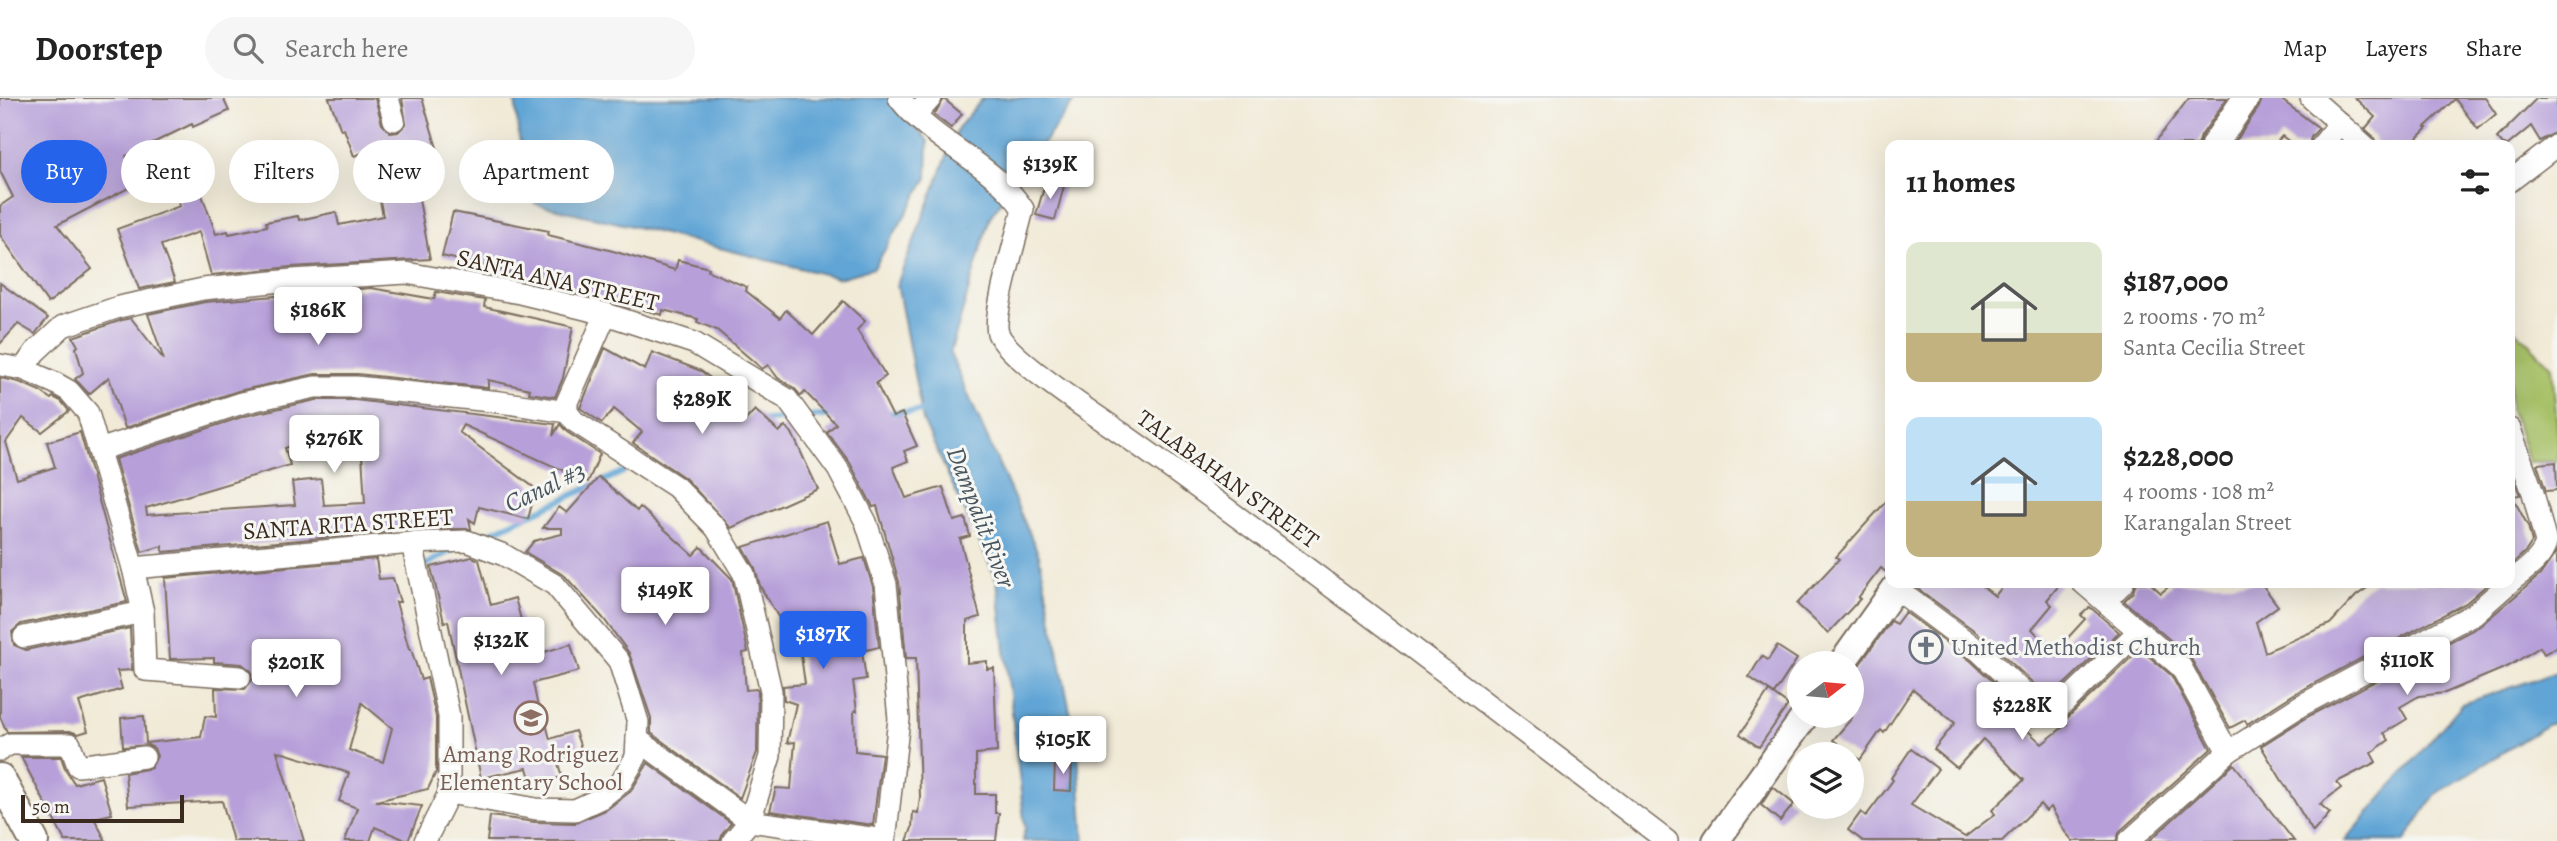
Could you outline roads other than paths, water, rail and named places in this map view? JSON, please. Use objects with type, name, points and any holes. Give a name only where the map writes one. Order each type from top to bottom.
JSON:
[{"type":"main road","points":[[0,778],[34,841]]},
{"type":"street","points":[[388,98],[394,120]]},
{"type":"street","name":"TALABAHAN STREET","points":[[899,98],[915,116],[1007,189],[1023,209],[998,311],[997,331],[1004,345],[1050,382],[1250,525],[1667,841]]},
{"type":"street","points":[[915,116],[931,98]]},
{"type":"street","points":[[2217,140],[2246,98]]},
{"type":"street","points":[[2311,98],[2358,140]]},
{"type":"street","points":[[2326,140],[2340,124]]},
{"type":"street","points":[[2515,177],[2557,145]]},
{"type":"street","name":"SANTA ANA STREET","points":[[23,369],[35,352],[63,326],[119,307],[203,289],[406,273],[520,293],[606,314],[694,343],[787,399],[838,469],[866,522],[886,584],[900,719],[885,840]]},
{"type":"street","points":[[606,314],[567,402],[567,412],[574,421],[676,487],[716,528],[744,574],[771,691],[770,756],[750,821],[733,841]]},
{"type":"street","points":[[0,365],[23,369],[69,391],[88,413],[139,567],[145,670],[240,677]]},
{"type":"street","points":[[99,450],[242,403],[315,387],[356,387],[487,400],[567,412]]},
{"type":"street","points":[[2515,444],[2541,519],[2546,543],[2536,559],[2515,578]]},
{"type":"street","name":"SANTA RITA STREET","points":[[139,567],[412,543],[467,541],[504,555],[555,585],[619,661],[638,722],[636,757],[622,781],[601,798],[575,810],[536,809],[449,793]]},
{"type":"street","points":[[412,543],[450,716],[449,793],[425,841]]},
{"type":"street","points":[[1850,651],[1895,588]]},
{"type":"street","points":[[1901,588],[1979,651],[2040,708],[2048,712],[2055,712],[2139,631]]},
{"type":"street","points":[[2089,588],[2181,667],[2228,752]]},
{"type":"street","points":[[2105,601],[2118,588]]},
{"type":"street","points":[[2129,841],[2228,752],[2300,706],[2474,614],[2503,588]]},
{"type":"street","points":[[24,636],[143,612]]},
{"type":"street","points":[[1716,841],[1796,728]]},
{"type":"street","points":[[637,739],[750,821],[885,840]]},
{"type":"street","points":[[0,750],[10,744],[70,744],[78,766],[144,757]]},
{"type":"water","points":[[515,98],[891,98],[928,141],[927,178],[874,268],[839,278],[535,204],[614,203],[614,140],[519,138]]},
{"type":"water","name":"Dampalit River","points":[[983,98],[1076,98],[990,217],[950,354],[1039,555],[1078,752],[1084,841],[1023,841],[1025,828],[997,580],[923,421],[897,284],[958,128]]},
{"type":"water","points":[[2557,672],[2557,722],[2547,725],[2435,795],[2405,841],[2345,841],[2462,704]]},
{"type":"waterway","name":"Canal #3","points":[[886,413],[927,411]]},
{"type":"waterway","name":"Canal #3","points":[[807,417],[836,415]]},
{"type":"waterway","name":"Canal #3","points":[[757,421],[793,418]]},
{"type":"waterway","name":"Canal #3","points":[[483,536],[623,472]]},
{"type":"waterway","name":"Canal #3","points":[[427,564],[451,551]]},
{"type":"place","name":"United Methodist Church","points":[[1926,647]]},
{"type":"place","name":"Amang Rodriguez Elementary School","points":[[531,718]]}]
